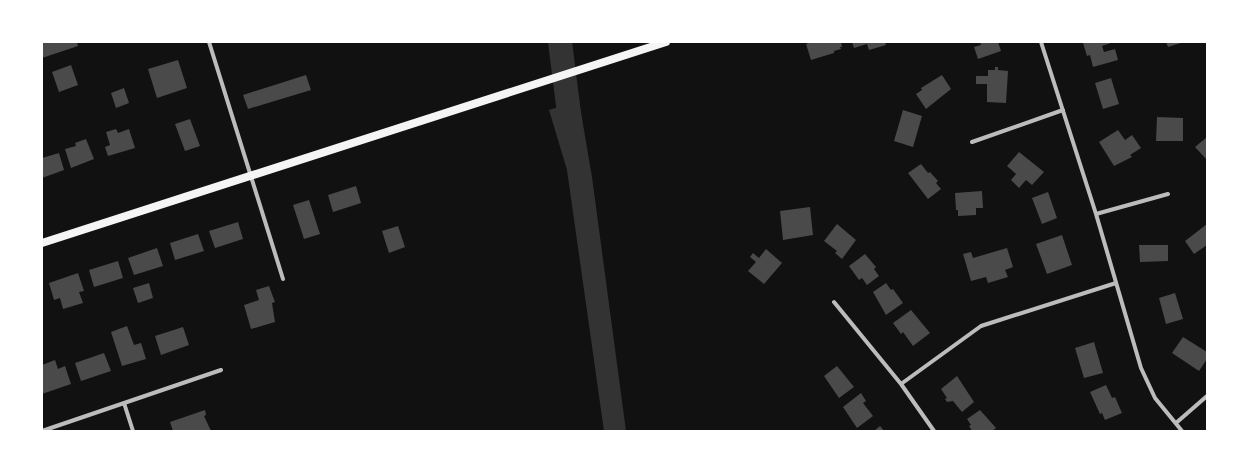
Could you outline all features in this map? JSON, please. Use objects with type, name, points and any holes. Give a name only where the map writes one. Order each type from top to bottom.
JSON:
[{"type":"main road","points":[[42,243],[250,174],[666,42]]},
{"type":"street","points":[[209,42],[284,279]]},
{"type":"street","points":[[1040,42],[1096,214],[1141,368],[1155,398],[1182,431]]},
{"type":"street","points":[[972,142],[1063,110]]},
{"type":"street","points":[[1096,214],[1168,194]]},
{"type":"street","points":[[901,384],[981,326],[1116,283]]},
{"type":"street","points":[[834,302],[901,384],[934,431]]},
{"type":"street","points":[[42,431],[221,370]]},
{"type":"street","points":[[1176,423],[1207,396]]},
{"type":"street","points":[[124,403],[133,431]]},
{"type":"shaded area","points":[[579,101],[592,177],[626,431],[604,431],[567,170],[549,110]]},
{"type":"building","points":[[42,42],[77,42],[78,46],[42,58]]},
{"type":"building","points":[[812,42],[841,42],[842,47],[840,47],[841,49],[834,51],[834,53],[811,60],[806,44]]},
{"type":"building","points":[[852,42],[885,42],[886,45],[869,50],[867,44],[854,48]]},
{"type":"building","points":[[980,42],[998,42],[1001,51],[978,59],[974,47],[981,45]]},
{"type":"building","points":[[1114,42],[1102,46],[1104,52],[1115,49],[1118,60],[1093,67],[1090,55],[1087,56],[1083,43]]},
{"type":"building","points":[[1166,42],[1184,42],[1168,47]]},
{"type":"building","points":[[178,60],[187,88],[157,98],[148,69]]},
{"type":"building","points":[[71,65],[78,85],[59,92],[52,72]]},
{"type":"building","points":[[995,67],[998,67],[998,70],[1008,71],[1006,103],[987,102],[987,84],[976,84],[976,76],[988,76],[988,70],[995,70]]},
{"type":"building","points":[[306,75],[311,90],[248,109],[243,95]]},
{"type":"building","points":[[942,75],[951,89],[926,109],[916,94],[922,90],[921,88]]},
{"type":"building","points":[[1111,78],[1119,104],[1103,109],[1095,83]]},
{"type":"building","points":[[124,88],[129,103],[116,108],[111,93]]},
{"type":"building","points":[[903,110],[922,116],[913,147],[894,141]]},
{"type":"building","points":[[1157,117],[1183,118],[1183,141],[1156,141]]},
{"type":"building","points":[[190,119],[200,146],[185,151],[175,124]]},
{"type":"building","points":[[116,129],[118,133],[129,129],[135,148],[108,156],[105,147],[110,145],[106,132]]},
{"type":"building","points":[[1118,130],[1125,140],[1132,135],[1141,148],[1130,155],[1132,157],[1114,166],[1099,142]]},
{"type":"building","points":[[1207,137],[1207,160],[1195,147]]},
{"type":"building","points":[[86,139],[94,159],[71,168],[65,149],[76,146],[75,143]]},
{"type":"building","points":[[1019,152],[1044,172],[1032,185],[1026,180],[1019,188],[1011,180],[1016,174],[1007,166]]},
{"type":"building","points":[[59,153],[64,170],[42,178],[42,158]]},
{"type":"building","points":[[921,164],[928,173],[930,172],[938,181],[936,183],[941,189],[928,199],[908,173]]},
{"type":"building","points":[[356,186],[361,203],[333,212],[328,195]]},
{"type":"building","points":[[982,191],[983,208],[976,208],[976,215],[958,216],[958,210],[956,210],[955,193]]},
{"type":"building","points":[[1048,192],[1057,218],[1042,224],[1032,198]]},
{"type":"building","points":[[309,200],[320,234],[304,239],[293,205]]},
{"type":"building","points":[[810,207],[813,235],[783,240],[780,211]]},
{"type":"building","points":[[238,222],[243,239],[215,248],[209,231]]},
{"type":"building","points":[[837,224],[856,240],[842,259],[835,253],[837,251],[824,241]]},
{"type":"building","points":[[1207,224],[1207,245],[1194,254],[1185,241]]},
{"type":"building","points":[[398,226],[405,247],[389,253],[382,231]]},
{"type":"building","points":[[198,234],[204,251],[175,260],[170,243]]},
{"type":"building","points":[[1062,235],[1072,265],[1047,274],[1036,244]]},
{"type":"building","points":[[1139,245],[1168,245],[1168,261],[1140,262]]},
{"type":"building","points":[[157,248],[163,266],[134,275],[128,258]]},
{"type":"building","points":[[1007,248],[1013,267],[1005,270],[1008,277],[988,283],[986,277],[971,281],[963,254],[971,252],[973,258]]},
{"type":"building","points":[[766,249],[782,263],[764,284],[748,271],[756,262],[750,257],[753,253],[759,258]]},
{"type":"building","points":[[865,254],[876,267],[874,269],[879,276],[867,285],[862,278],[859,280],[849,266]]},
{"type":"building","points":[[118,261],[123,278],[94,287],[89,270]]},
{"type":"building","points":[[78,273],[84,291],[79,292],[83,303],[63,309],[60,298],[54,300],[49,283]]},
{"type":"building","points":[[149,283],[153,298],[138,303],[133,288]]},
{"type":"building","points":[[886,283],[891,290],[893,289],[903,303],[886,315],[873,292]]},
{"type":"building","points":[[269,286],[275,302],[272,303],[275,322],[251,329],[244,305],[259,300],[256,290]]},
{"type":"building","points":[[1175,293],[1183,319],[1166,324],[1159,298]]},
{"type":"building","points":[[911,310],[930,333],[913,346],[903,332],[901,334],[893,323]]},
{"type":"building","points":[[127,326],[134,345],[141,343],[146,359],[122,366],[111,332]]},
{"type":"building","points":[[183,327],[189,345],[161,355],[155,336]]},
{"type":"building","points":[[1183,337],[1207,352],[1207,359],[1199,371],[1172,353]]},
{"type":"building","points":[[1094,342],[1103,373],[1084,378],[1075,348]]},
{"type":"building","points":[[104,353],[111,371],[81,381],[75,363]]},
{"type":"building","points":[[55,360],[58,369],[65,366],[71,384],[42,394],[42,365]]},
{"type":"building","points":[[837,366],[854,387],[839,398],[824,376]]},
{"type":"building","points":[[957,376],[974,402],[962,412],[953,401],[947,402],[945,399],[947,398],[941,389]]},
{"type":"building","points":[[1106,385],[1112,398],[1115,397],[1122,413],[1105,420],[1102,413],[1100,414],[1090,392]]},
{"type":"building","points":[[861,393],[866,401],[863,403],[873,416],[857,428],[843,407]]},
{"type":"building","points":[[205,410],[206,415],[204,416],[211,431],[173,431],[170,422]]},
{"type":"building","points":[[980,410],[996,428],[992,431],[972,431],[969,426],[971,425],[967,419]]},
{"type":"building","points":[[880,426],[884,431],[874,431]]},
{"type":"waterway","points":[[560,42],[572,137]]}]
